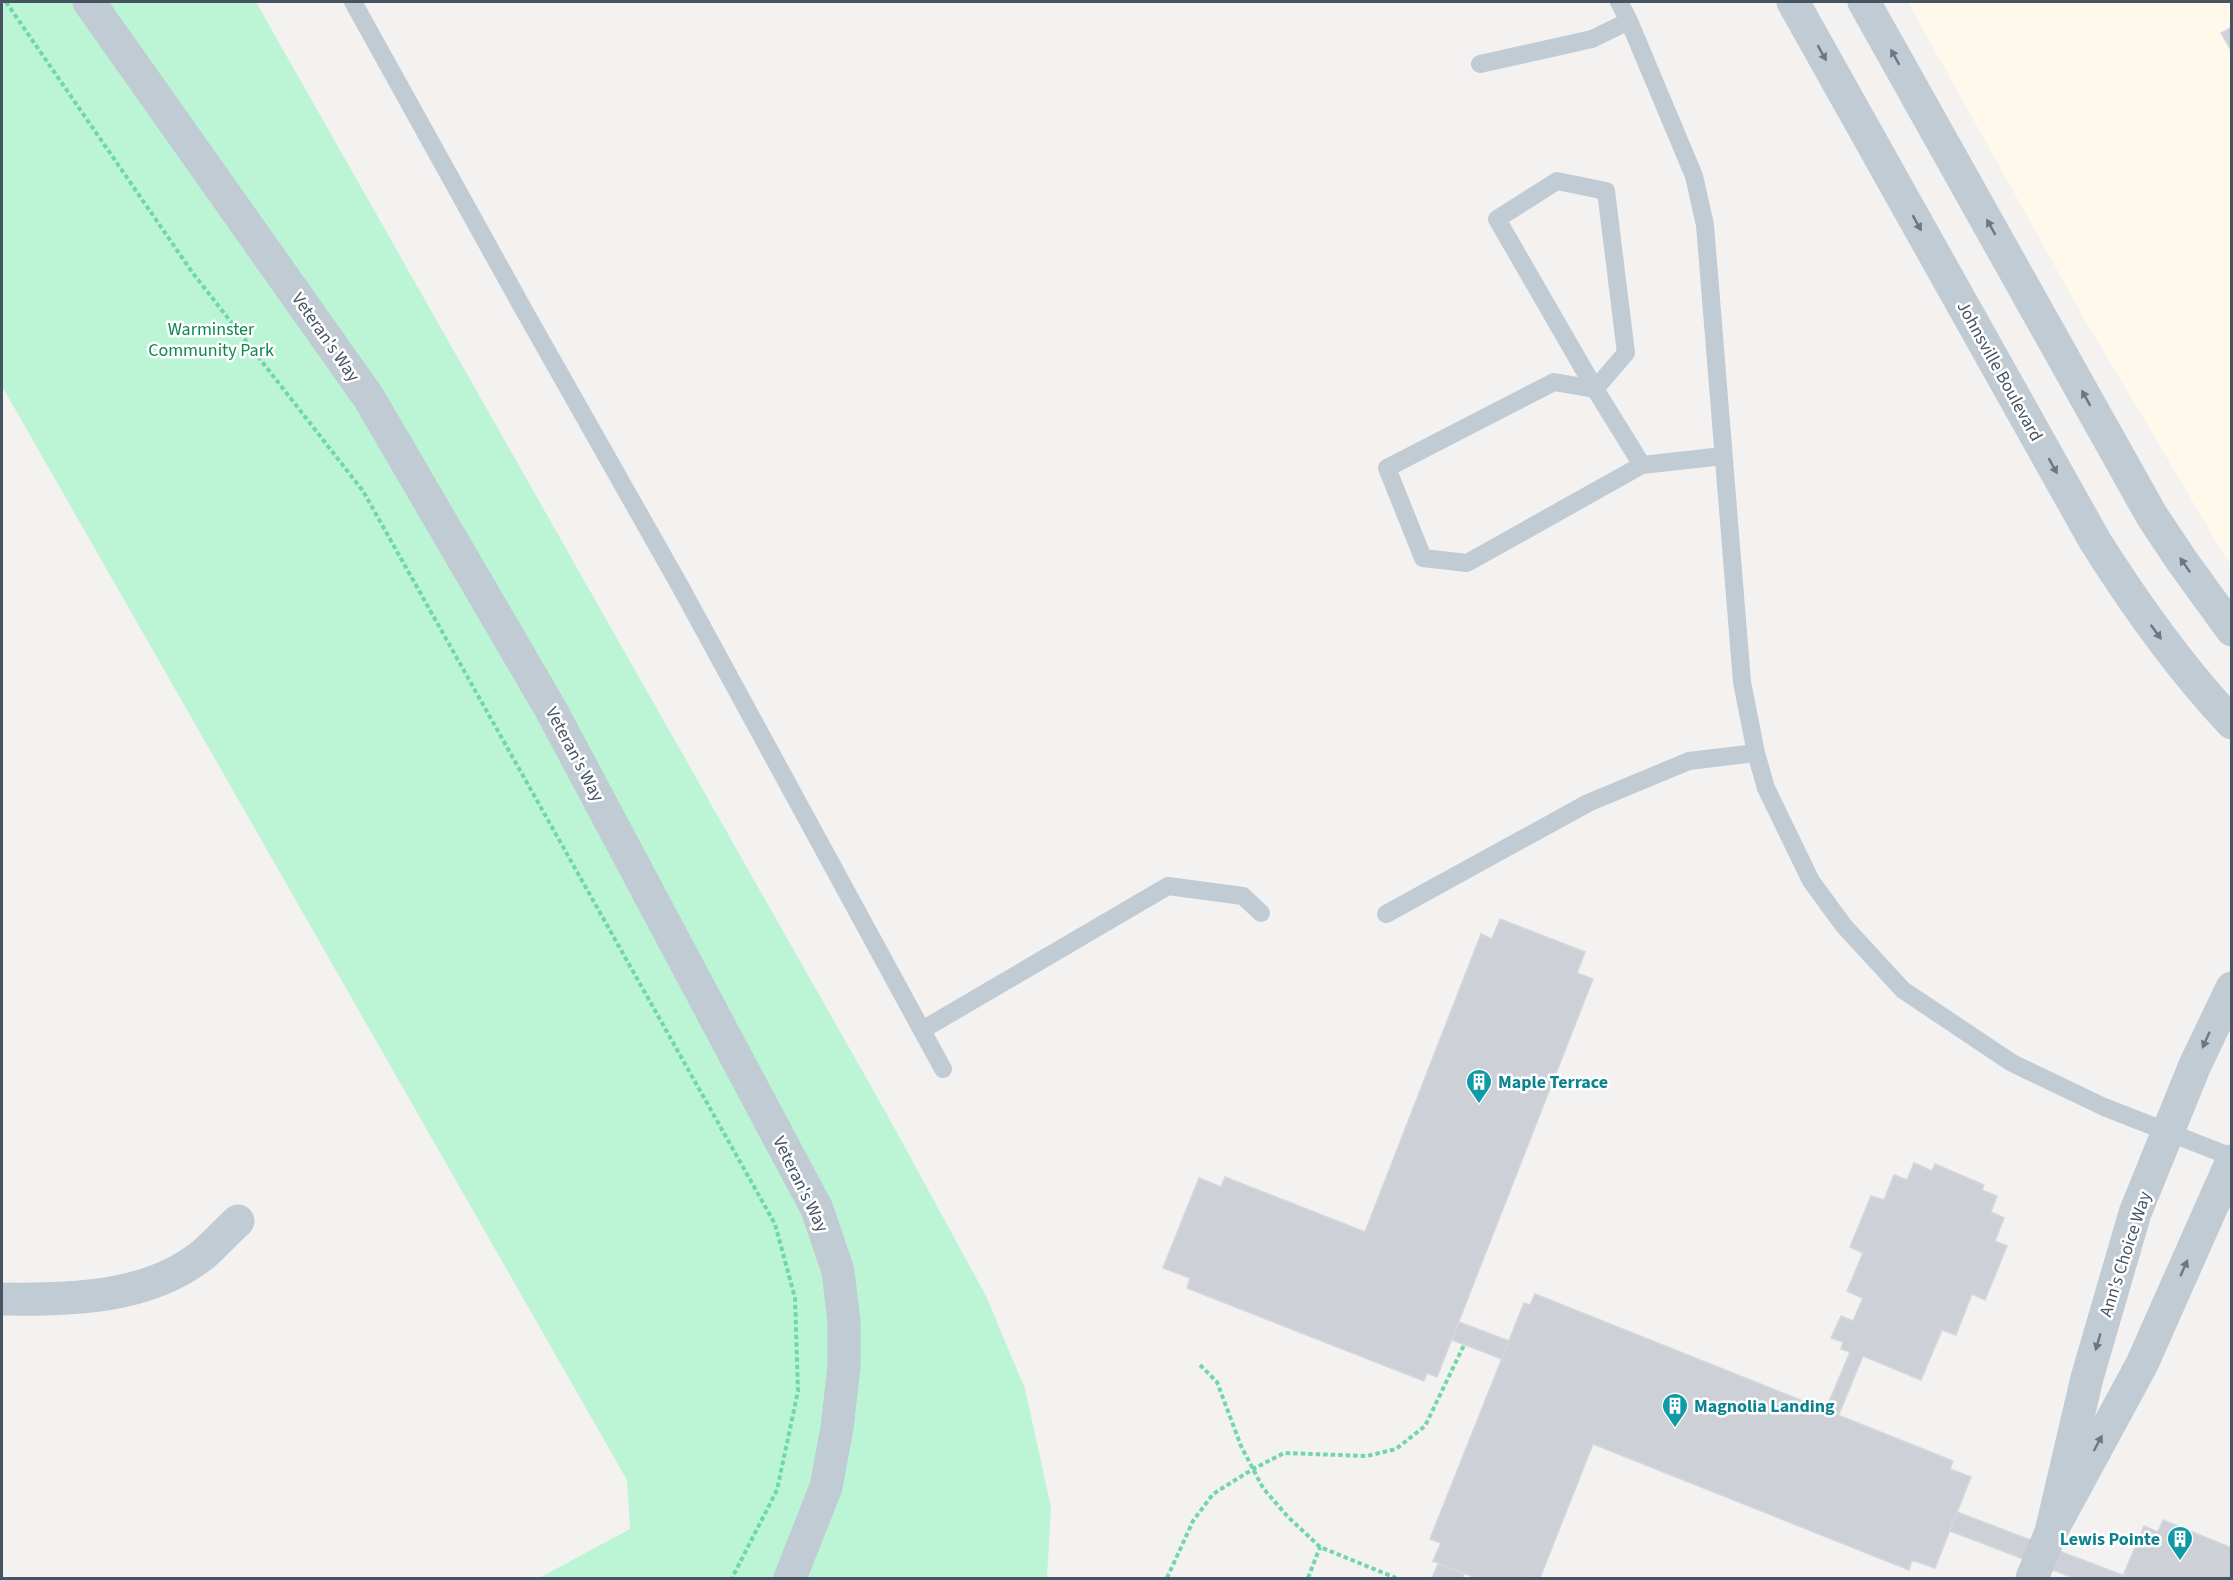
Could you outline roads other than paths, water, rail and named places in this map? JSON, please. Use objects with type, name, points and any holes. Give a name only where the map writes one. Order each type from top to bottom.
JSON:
[{"type":"street","name":"Veteran's Way","points":[[88,2],[369,398],[550,708],[817,1209],[838,1270],[844,1322],[844,1367],[837,1428],[826,1487],[790,1578]]},
{"type":"street","name":"Johnsville Boulevard","points":[[1793,2],[2095,541],[2134,602],[2174,658],[2232,723]]},
{"type":"street","points":[[1864,2],[2152,516],[2232,630]]},
{"type":"street","name":"Ann's Choice Way","points":[[2051,1532],[2087,1378],[2135,1213],[2195,1065],[2232,988]]},
{"type":"street","name":"Ann's Choice Way","points":[[2032,1578],[2051,1532],[2142,1364],[2232,1159]]},
{"type":"street","points":[[2,1299],[86,1297],[144,1286],[179,1270],[204,1254],[238,1221]]},
{"type":"lane","points":[[353,2],[680,586],[943,1069]]},
{"type":"lane","points":[[1619,2],[1694,176],[1703,215],[1742,682],[1756,753],[1766,788],[1811,881],[1844,926],[1903,990],[2012,1063],[2104,1107],[2232,1159]]},
{"type":"lane","points":[[1480,64],[1593,39],[1629,21]]},
{"type":"lane","points":[[1596,389],[1626,353],[1606,191],[1557,181],[1497,219],[1596,389],[1642,465]]},
{"type":"lane","points":[[1596,389],[1554,382],[1387,468],[1423,558],[1467,563],[1642,465],[1723,456]]},
{"type":"lane","points":[[1386,914],[1588,803],[1689,761],[1756,753]]},
{"type":"lane","points":[[922,1030],[1168,886],[1243,896],[1261,913]]},
{"type":"place","name":"Maple Terrace","points":[[1479,1105]]},
{"type":"place","name":"Magnolia Landing","points":[[1675,1429]]},
{"type":"place","name":"Lewis Pointe","points":[[2180,1562]]},
{"type":"park label","name":"Warminster Community Park","points":[[211,339]]}]
